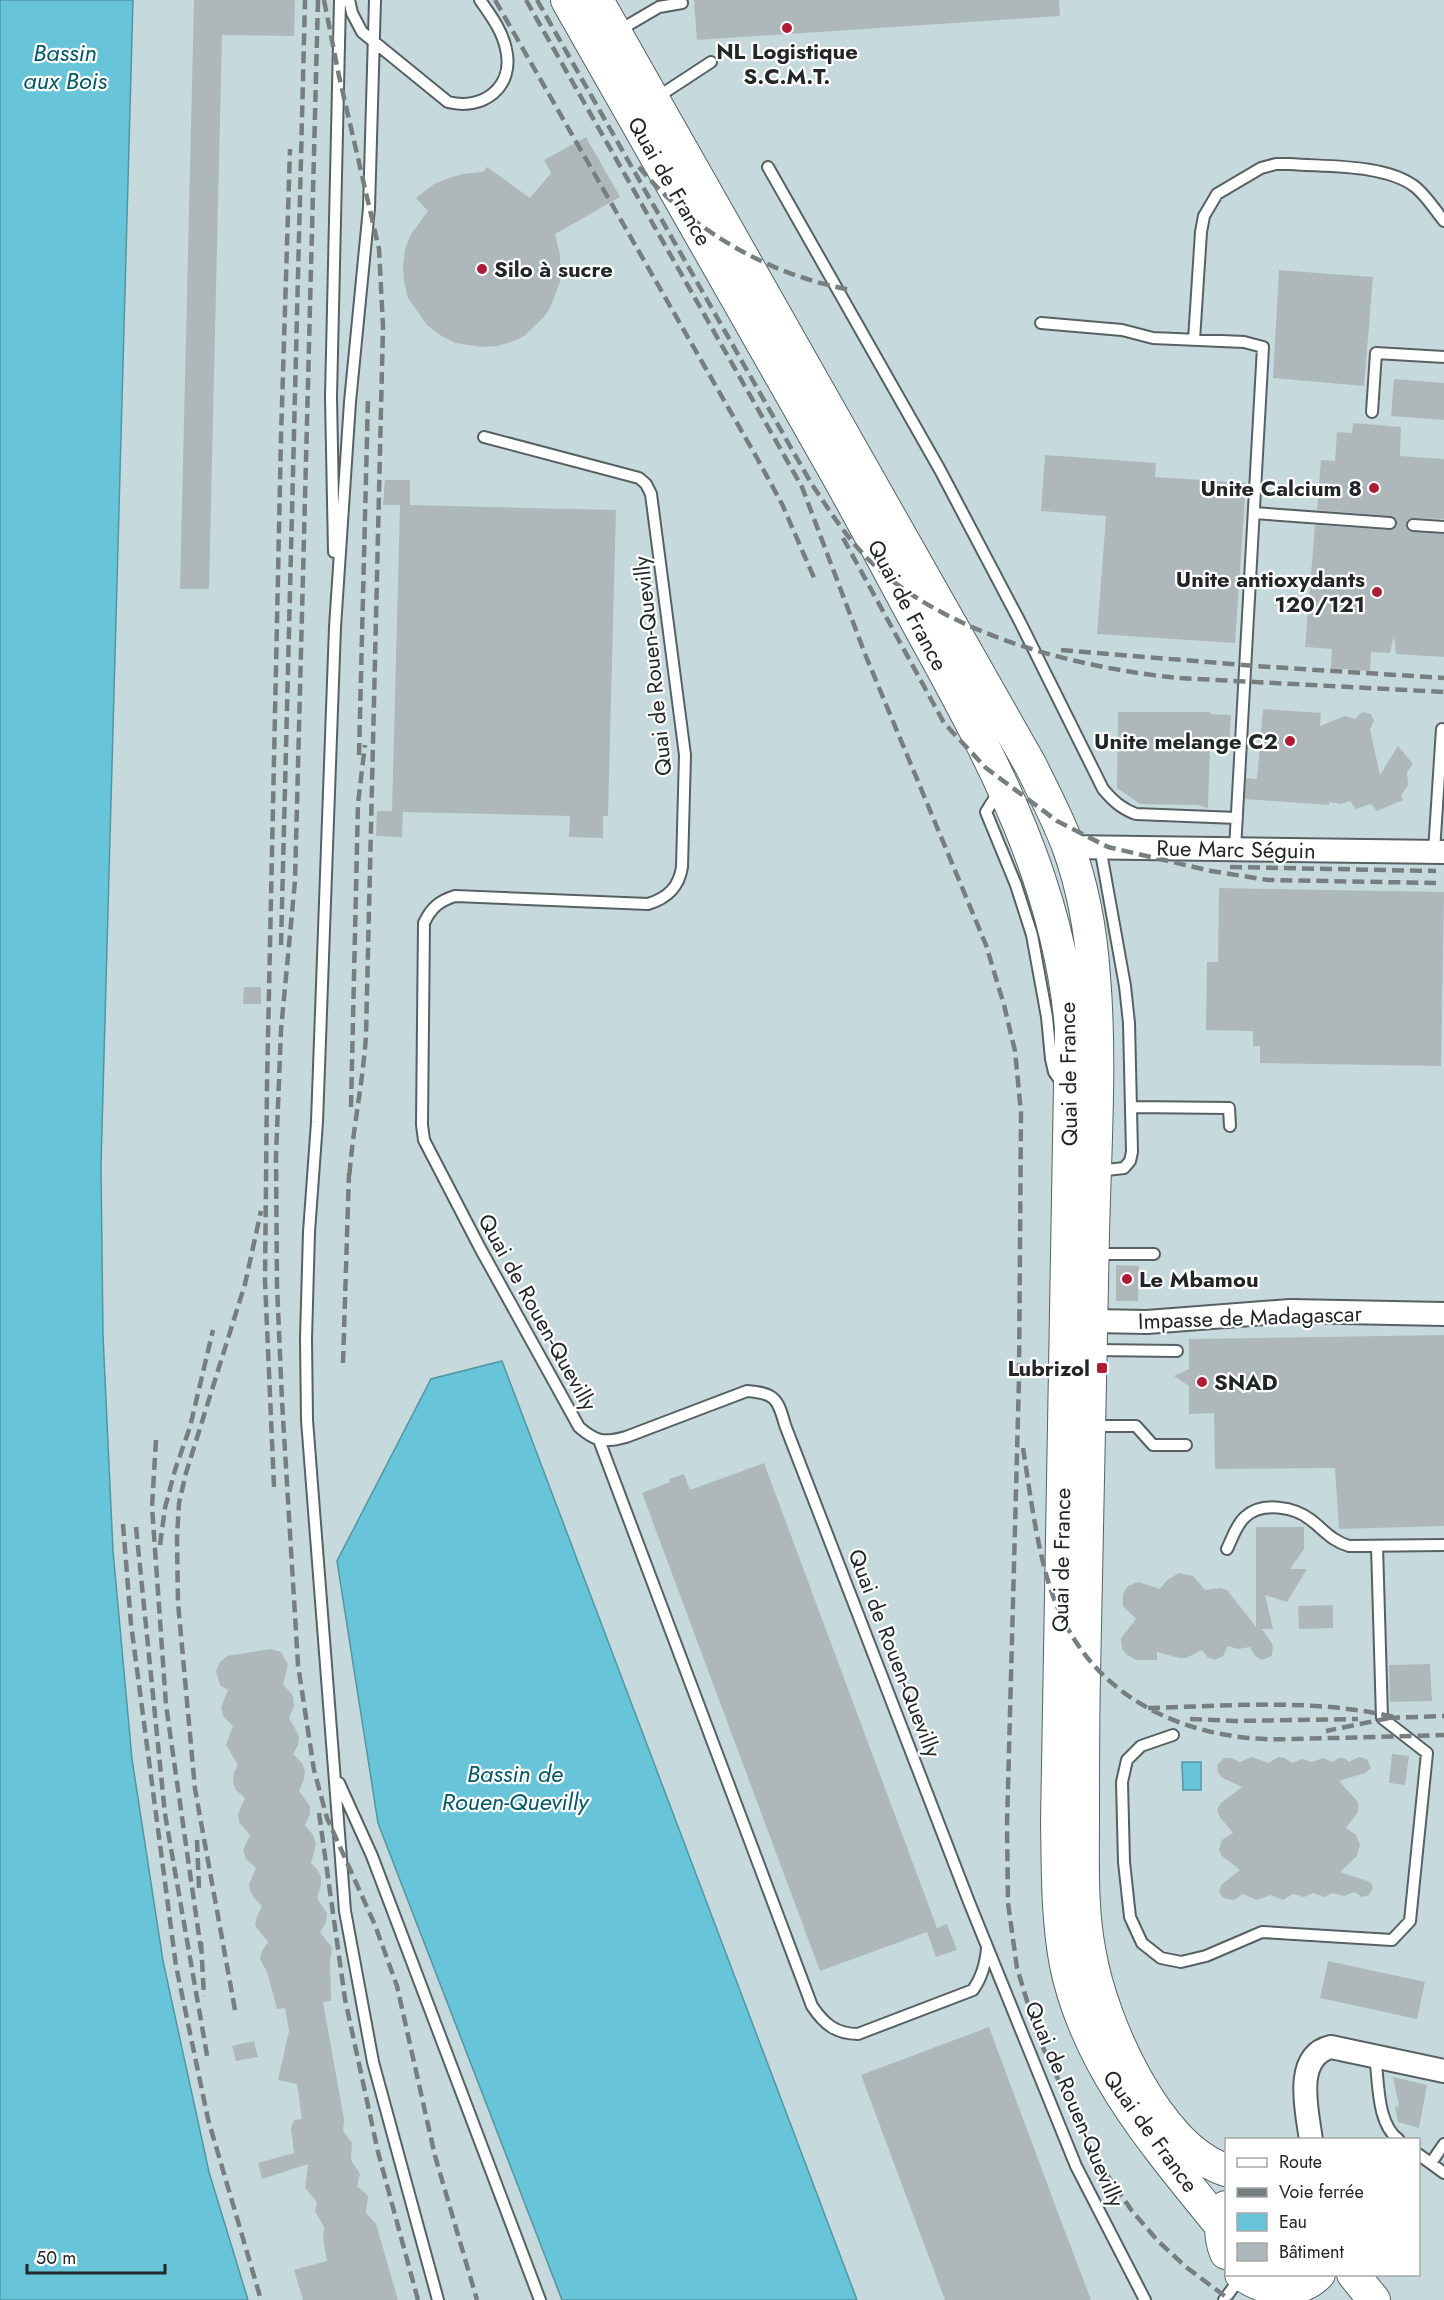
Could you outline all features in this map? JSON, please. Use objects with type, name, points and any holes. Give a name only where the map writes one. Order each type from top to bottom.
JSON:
[{"type":"main road","name":"Quai de France","points":[[567,0],[899,585],[1003,786],[1038,870],[1057,940],[1069,999],[1071,1028],[1057,1823],[1060,1923],[1066,1965],[1077,2007],[1108,2075],[1225,2249]]},
{"type":"main road","name":"Quai de France","points":[[597,0],[1031,766],[1068,847],[1083,898],[1095,976],[1096,1049],[1083,1848],[1084,1909],[1090,1957],[1104,2007],[1122,2053],[1150,2102],[1174,2132],[1197,2155],[1212,2166],[1225,2169]]},
{"type":"main road","points":[[927,641],[960,670],[1043,822],[1068,847]]},
{"type":"main road","name":"Rue Marc Séguin","points":[[1038,870],[1048,853],[1068,847]]},
{"type":"main road","points":[[1249,2276],[1259,2286],[1279,2289],[1313,2287]]},
{"type":"main road","points":[[1355,2276],[1374,2300]]},
{"type":"street","name":"Rue Marc Séguin","points":[[1068,847],[1439,851]]},
{"type":"street","name":"Impasse de Madagascar","points":[[1091,1335],[1147,1322],[1290,1311],[1444,1314]]},
{"type":"street","points":[[1307,2134],[1305,2083],[1307,2067],[1321,2049],[1331,2047],[1444,2071]]},
{"type":"lane","points":[[335,627],[331,398],[340,0]]},
{"type":"lane","points":[[349,0],[352,13],[362,32],[448,102],[463,106],[486,99],[502,85],[507,70],[507,51],[501,32],[480,0]]},
{"type":"lane","points":[[375,0],[376,44],[369,208],[350,402],[335,627],[317,1122],[309,1232],[306,1339],[308,1420],[345,1911],[373,2062],[438,2300]]},
{"type":"lane","points":[[616,33],[658,7],[682,3]]},
{"type":"lane","points":[[653,100],[711,62]]},
{"type":"lane","points":[[1194,340],[1204,216],[1217,194],[1261,168],[1276,164],[1290,164],[1378,171],[1397,176],[1415,186],[1444,222]]},
{"type":"lane","points":[[768,167],[940,470],[1028,637],[1103,789],[1112,800],[1136,814],[1237,818]]},
{"type":"lane","points":[[1041,323],[1122,330],[1153,338],[1244,342],[1263,347],[1235,849]]},
{"type":"lane","points":[[1372,412],[1376,353],[1444,357]]},
{"type":"lane","name":"Quai de Rouen-Quevilly","points":[[484,437],[639,478],[646,484],[651,494],[685,755],[682,867],[680,880],[664,897],[648,904],[455,896],[442,900],[430,910],[424,923],[422,1125],[424,1140],[480,1248],[579,1427],[590,1437],[611,1441],[626,1437],[747,1391],[771,1396],[780,1405],[987,1946],[1076,2166],[1145,2300]]},
{"type":"lane","points":[[1254,513],[1390,523]]},
{"type":"lane","points":[[1413,525],[1444,527]]},
{"type":"lane","points":[[1439,851],[1443,729]]},
{"type":"lane","points":[[1003,786],[989,805],[986,812],[987,820],[1013,877],[1032,935],[1046,1007],[1054,1072],[1071,1094]]},
{"type":"lane","points":[[1094,1171],[1124,1168],[1130,1161],[1131,1107],[1129,1023],[1125,986],[1100,846]]},
{"type":"lane","points":[[1131,1107],[1229,1108],[1230,1126]]},
{"type":"lane","points":[[1093,1254],[1154,1254]]},
{"type":"lane","points":[[1091,1335],[1177,1351]]},
{"type":"lane","points":[[1089,1426],[1136,1426],[1154,1445],[1186,1445]]},
{"type":"lane","points":[[599,1440],[812,2006],[820,2017],[831,2027],[845,2034],[858,2034],[973,1990],[984,1968],[987,1946]]},
{"type":"lane","points":[[1227,1550],[1238,1525],[1246,1516],[1255,1511],[1268,1509],[1286,1509],[1300,1513],[1337,1543],[1349,1546],[1444,1545]]},
{"type":"lane","points":[[1173,1735],[1141,1746],[1127,1760],[1122,1782],[1124,1862],[1130,1917],[1142,1943],[1161,1958],[1181,1962],[1206,1956],[1262,1932],[1392,1940],[1410,1920],[1427,1753],[1382,1718],[1377,1546]]},
{"type":"lane","points":[[335,1776],[372,1856],[540,2300]]},
{"type":"lane","points":[[1375,2056],[1383,2116],[1392,2134],[1398,2138]]},
{"type":"lane","points":[[1431,2163],[1444,2144]]},
{"type":"lane","points":[[1420,2155],[1444,2173]]},
{"type":"shaded area","points":[[133,0],[1444,0],[1444,2300],[857,2300],[502,1361],[378,1823],[562,2300],[248,2300],[209,2172],[163,1961],[132,1759],[113,1551],[103,1335],[101,1165]]},
{"type":"water","name":"Bassin aux Bois","points":[[0,0],[133,0],[101,1165],[103,1335],[113,1551],[132,1759],[163,1961],[209,2172],[248,2300],[0,2300]]},
{"type":"water","name":"Bassin de Rouen-Quevilly","points":[[502,1361],[857,2300],[562,2300],[378,1823],[337,1561],[431,1379]]},
{"type":"water","points":[[1182,1762],[1201,1762],[1201,1790],[1183,1790]]},
{"type":"building","points":[[194,0],[295,0],[294,36],[222,35],[209,589],[180,589]]},
{"type":"building","name":"NL Logistique S.C.M.T.","points":[[694,0],[1059,0],[1060,16],[697,40]]},
{"type":"building","name":"Silo à sucre","points":[[586,137],[620,197],[555,234],[560,255],[560,282],[544,317],[524,336],[498,346],[482,347],[455,343],[427,325],[408,298],[404,282],[405,249],[411,234],[428,211],[416,198],[434,184],[462,174],[483,172],[487,167],[530,198],[551,173],[544,160]]},
{"type":"building","points":[[1279,270],[1373,277],[1364,386],[1273,378]]},
{"type":"building","points":[[1394,379],[1444,383],[1444,420],[1391,416]]},
{"type":"building","name":"Unite antioxydants 120/121","points":[[1353,423],[1401,427],[1400,456],[1444,459],[1444,519],[1413,518],[1407,520],[1406,525],[1408,531],[1412,532],[1444,534],[1444,657],[1396,654],[1394,636],[1390,653],[1371,652],[1370,671],[1331,668],[1332,649],[1305,647],[1315,525],[1389,530],[1394,529],[1397,524],[1396,519],[1391,516],[1317,510],[1321,460],[1335,461],[1337,432],[1352,433]]},
{"type":"building","points":[[1045,455],[1156,463],[1155,477],[1246,483],[1235,643],[1097,634],[1106,516],[1041,511]]},
{"type":"building","points":[[385,480],[410,480],[410,505],[616,510],[608,816],[603,816],[603,838],[569,837],[570,816],[403,812],[402,837],[376,836],[377,811],[392,811],[400,505],[383,505]]},
{"type":"building","points":[[1263,709],[1321,713],[1320,726],[1345,716],[1355,719],[1362,712],[1371,714],[1374,721],[1370,729],[1380,775],[1398,746],[1413,764],[1407,772],[1408,785],[1401,796],[1403,800],[1377,811],[1371,804],[1356,809],[1350,801],[1341,804],[1329,802],[1329,805],[1245,799],[1246,778],[1257,779]]},
{"type":"building","points":[[1118,712],[1210,712],[1210,714],[1231,715],[1229,744],[1210,743],[1208,808],[1197,805],[1140,804],[1117,788]]},
{"type":"building","points":[[1219,888],[1444,892],[1441,1066],[1260,1063],[1260,1046],[1253,1046],[1253,1031],[1206,1030],[1207,962],[1218,962]]},
{"type":"building","points":[[244,987],[261,987],[261,1004],[243,1004]]},
{"type":"building","name":"Le Mbamou","points":[[1116,1265],[1139,1266],[1138,1301],[1116,1301]]},
{"type":"building","points":[[1444,1335],[1444,1526],[1339,1529],[1335,1468],[1215,1469],[1214,1413],[1189,1414],[1189,1386],[1174,1376],[1189,1369],[1189,1339]]},
{"type":"building","points":[[764,1463],[937,1928],[947,1924],[957,1950],[936,1957],[927,1932],[820,1971],[642,1493],[684,1474],[690,1490]]},
{"type":"building","points":[[1256,1527],[1304,1527],[1304,1549],[1290,1569],[1307,1569],[1287,1602],[1265,1595],[1273,1629],[1262,1629],[1273,1645],[1272,1656],[1262,1660],[1255,1656],[1250,1647],[1238,1649],[1228,1646],[1223,1656],[1215,1660],[1207,1657],[1202,1650],[1186,1658],[1157,1652],[1157,1660],[1136,1660],[1126,1654],[1122,1649],[1121,1638],[1136,1619],[1123,1606],[1125,1590],[1128,1586],[1138,1582],[1160,1589],[1167,1580],[1179,1573],[1193,1576],[1205,1590],[1220,1588],[1227,1590],[1256,1627]]},
{"type":"building","points":[[1333,1605],[1333,1628],[1299,1629],[1298,1606]]},
{"type":"building","points":[[271,1649],[281,1652],[288,1665],[283,1684],[293,1696],[294,1706],[289,1718],[299,1736],[298,1745],[293,1754],[302,1763],[305,1771],[299,1791],[310,1806],[310,1814],[305,1825],[313,1835],[316,1844],[311,1863],[321,1876],[317,1898],[327,1913],[326,1922],[320,1932],[332,1948],[331,2001],[323,2002],[344,2119],[343,2131],[352,2143],[351,2160],[360,2174],[357,2186],[368,2196],[366,2213],[376,2224],[398,2300],[303,2300],[294,2270],[327,2261],[323,2239],[324,2227],[315,2211],[317,2202],[305,2188],[308,2164],[262,2179],[258,2163],[294,2153],[291,2128],[294,2120],[302,2119],[297,2084],[278,2080],[289,2031],[285,2008],[277,2009],[267,1972],[260,1959],[268,1942],[255,1926],[262,1906],[250,1890],[249,1884],[256,1868],[246,1859],[243,1850],[250,1835],[239,1822],[238,1814],[245,1798],[236,1790],[233,1782],[234,1772],[238,1765],[226,1745],[233,1726],[223,1716],[221,1707],[228,1690],[220,1685],[216,1671],[220,1662],[227,1656]]},
{"type":"building","points":[[1430,1664],[1432,1701],[1390,1702],[1389,1665]]},
{"type":"building","points":[[1392,1754],[1409,1756],[1405,1785],[1389,1783]]},
{"type":"building","points":[[1252,1757],[1269,1763],[1278,1757],[1285,1758],[1292,1763],[1302,1759],[1312,1762],[1323,1758],[1333,1762],[1338,1758],[1344,1758],[1349,1762],[1359,1757],[1367,1759],[1371,1768],[1365,1773],[1339,1781],[1358,1802],[1358,1812],[1346,1828],[1356,1835],[1360,1845],[1357,1856],[1340,1872],[1372,1884],[1373,1888],[1369,1895],[1362,1897],[1354,1892],[1344,1896],[1332,1893],[1324,1897],[1313,1893],[1304,1897],[1293,1894],[1283,1900],[1271,1895],[1257,1900],[1243,1894],[1234,1900],[1223,1898],[1219,1892],[1221,1885],[1240,1870],[1222,1856],[1219,1850],[1222,1840],[1233,1833],[1217,1810],[1221,1803],[1242,1787],[1221,1777],[1217,1765],[1224,1758],[1240,1762]]},
{"type":"building","points":[[1328,1961],[1425,1982],[1417,2019],[1320,1998]]},
{"type":"building","points":[[989,2027],[1091,2300],[945,2300],[861,2075]]},
{"type":"building","points":[[254,2041],[258,2057],[236,2061],[232,2046]]},
{"type":"building","points":[[1393,2077],[1427,2085],[1419,2128],[1398,2122],[1395,2107],[1399,2106]]},
{"type":"railway","points":[[281,945],[305,0]]},
{"type":"railway","points":[[318,0],[295,881],[281,1030],[276,1156],[277,1285],[282,1401],[298,1665],[314,1770],[327,1818],[375,1925],[397,1986],[435,2156],[477,2300]]},
{"type":"railway","points":[[324,0],[379,249],[383,326],[366,1035],[349,1181]]},
{"type":"railway","points":[[495,0],[757,458],[782,504],[815,580]]},
{"type":"railway","points":[[526,0],[802,487],[865,654],[986,945],[1015,1051],[1021,1113],[1019,1379],[1007,1825],[1008,1903],[1017,1968],[1038,2037],[1086,2138],[1108,2176],[1132,2211],[1158,2241],[1186,2267],[1230,2300]]},
{"type":"railway","points":[[537,0],[811,483],[853,542],[869,560],[899,586],[934,608],[972,627],[1013,643],[1098,666],[1179,678],[1444,692]]},
{"type":"railway","points":[[274,1487],[265,1281],[267,1083],[281,437],[290,149]]},
{"type":"railway","points":[[639,167],[683,211],[734,247],[791,273],[851,290]]},
{"type":"railway","points":[[359,755],[368,398]]},
{"type":"railway","points":[[843,538],[944,723],[986,768],[1057,821],[1108,847],[1211,871],[1268,880],[1436,883]]},
{"type":"railway","points":[[1061,650],[1255,666],[1444,678]]},
{"type":"railway","points":[[351,1107],[358,803],[365,745]]},
{"type":"railway","points":[[1230,867],[1436,871]]},
{"type":"railway","points":[[343,1363],[349,1173]]},
{"type":"railway","points":[[235,2010],[195,1789],[178,1603],[177,1538],[179,1503],[186,1473],[245,1284],[261,1211]]},
{"type":"railway","points":[[160,1545],[165,1508],[190,1427],[213,1330]]},
{"type":"railway","points":[[156,1440],[152,1507],[166,1705],[201,1950]]},
{"type":"railway","points":[[1023,1448],[1041,1556],[1061,1615],[1076,1642],[1094,1665],[1138,1702],[1163,1716],[1190,1726],[1219,1734],[1249,1738],[1444,1735]]},
{"type":"railway","points":[[123,1524],[131,1624],[176,1966],[208,2119],[261,2300]]},
{"type":"railway","points":[[136,1527],[165,1814],[208,2061]]},
{"type":"railway","points":[[1148,1708],[1302,1705],[1364,1711],[1394,1717],[1326,1731]]},
{"type":"railway","points":[[1388,1718],[1444,1716]]},
{"type":"railway","points":[[1190,1719],[1235,1721],[1358,1719]]},
{"type":"railway","points":[[319,1813],[345,1999],[378,2152],[418,2300]]},
{"type":"railway","points":[[197,1840],[199,1888]]},
{"type":"railway","points":[[201,1942],[204,1996]]},
{"type":"place","name":"NL Logistique S.C.M.T.","points":[[787,28]]},
{"type":"place","name":"Silo à sucre","points":[[482,269]]},
{"type":"place","name":"Unite Calcium 8","points":[[1374,488]]},
{"type":"place","name":"Unite antioxydants 120/121","points":[[1377,592]]},
{"type":"place","name":"Unite melange C2","points":[[1290,741]]},
{"type":"place","name":"Le Mbamou","points":[[1127,1279]]},
{"type":"place","name":"Lubrizol","points":[[1102,1368]]},
{"type":"place","name":"SNAD","points":[[1202,1382]]}]
